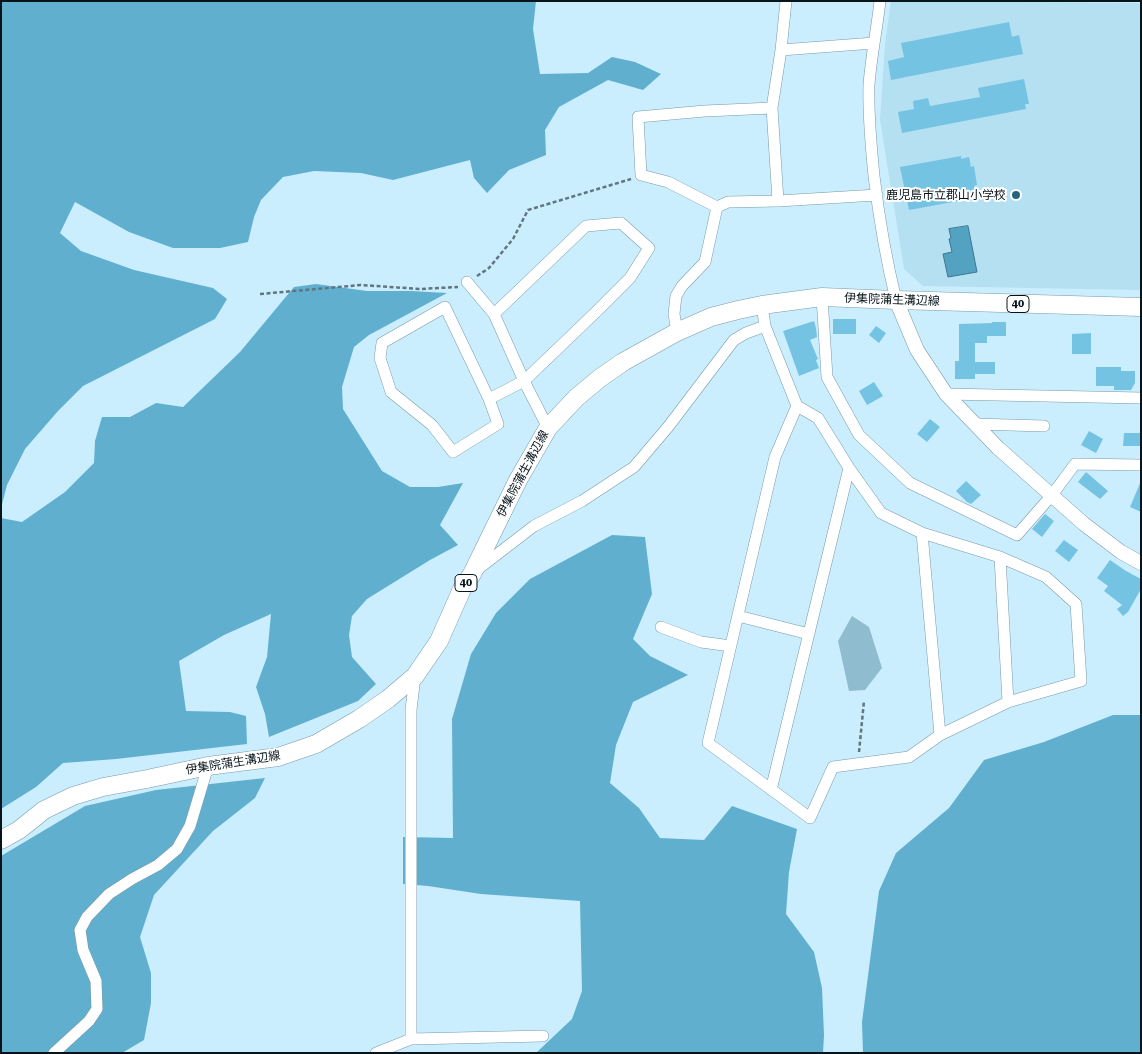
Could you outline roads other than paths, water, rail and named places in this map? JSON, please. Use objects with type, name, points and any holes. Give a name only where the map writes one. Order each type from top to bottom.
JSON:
[{"type":"main road","name":"伊集院蒲生溝辺線","points":[[1,840],[19,830],[44,810],[73,796],[103,786],[208,766],[278,757],[316,744],[359,719],[388,699],[415,676],[439,641],[462,589],[472,574],[518,480],[548,428],[576,398],[600,378],[623,362],[677,332],[711,317],[762,305],[822,297],[1141,307]]},
{"type":"street","points":[[778,200],[772,108],[786,1]]},
{"type":"street","points":[[880,1],[869,85],[871,150],[887,262],[896,300],[917,350],[946,394],[998,448],[1084,524],[1121,552],[1141,563]]},
{"type":"street","points":[[781,50],[874,43]]},
{"type":"street","points":[[717,208],[668,182],[641,176],[638,117],[772,108]]},
{"type":"street","points":[[677,332],[674,314],[676,296],[682,286],[706,262],[717,208],[728,202],[877,195]]},
{"type":"street","points":[[489,399],[524,380],[630,278],[649,248],[621,224],[586,226],[494,314]]},
{"type":"street","points":[[467,282],[494,314],[548,428]]},
{"type":"street","points":[[822,297],[827,377],[859,435],[910,482],[1016,535],[1052,495],[1075,464],[1141,465]]},
{"type":"street","points":[[762,305],[765,326],[797,406],[818,418],[849,468],[881,513],[922,533],[1000,557],[1046,577],[1076,604],[1081,681],[1008,702],[940,735],[909,757],[833,767],[810,818],[708,743],[775,457],[797,406]]},
{"type":"street","points":[[445,307],[489,399],[498,424],[453,452],[432,425],[391,392],[380,358],[382,343],[445,307]]},
{"type":"street","points":[[472,574],[534,526],[582,501],[634,467],[668,427],[734,340],[765,326]]},
{"type":"street","points":[[946,394],[1141,398]]},
{"type":"street","points":[[975,424],[1044,426]]},
{"type":"street","points":[[771,790],[849,468]]},
{"type":"street","points":[[922,533],[940,735]]},
{"type":"street","points":[[1000,557],[1008,702]]},
{"type":"street","points":[[738,616],[809,634]]},
{"type":"street","points":[[660,627],[701,642],[731,646]]},
{"type":"street","points":[[411,1039],[411,710],[415,676]]},
{"type":"street","points":[[54,1053],[89,1021],[97,1009],[96,981],[83,950],[80,930],[86,917],[109,894],[158,865],[177,849],[190,826],[208,766]]},
{"type":"street","points":[[376,1053],[411,1039],[543,1036]]},
{"type":"place","name":"鹿児島市立郡山小学校","points":[[1016,195]]}]
